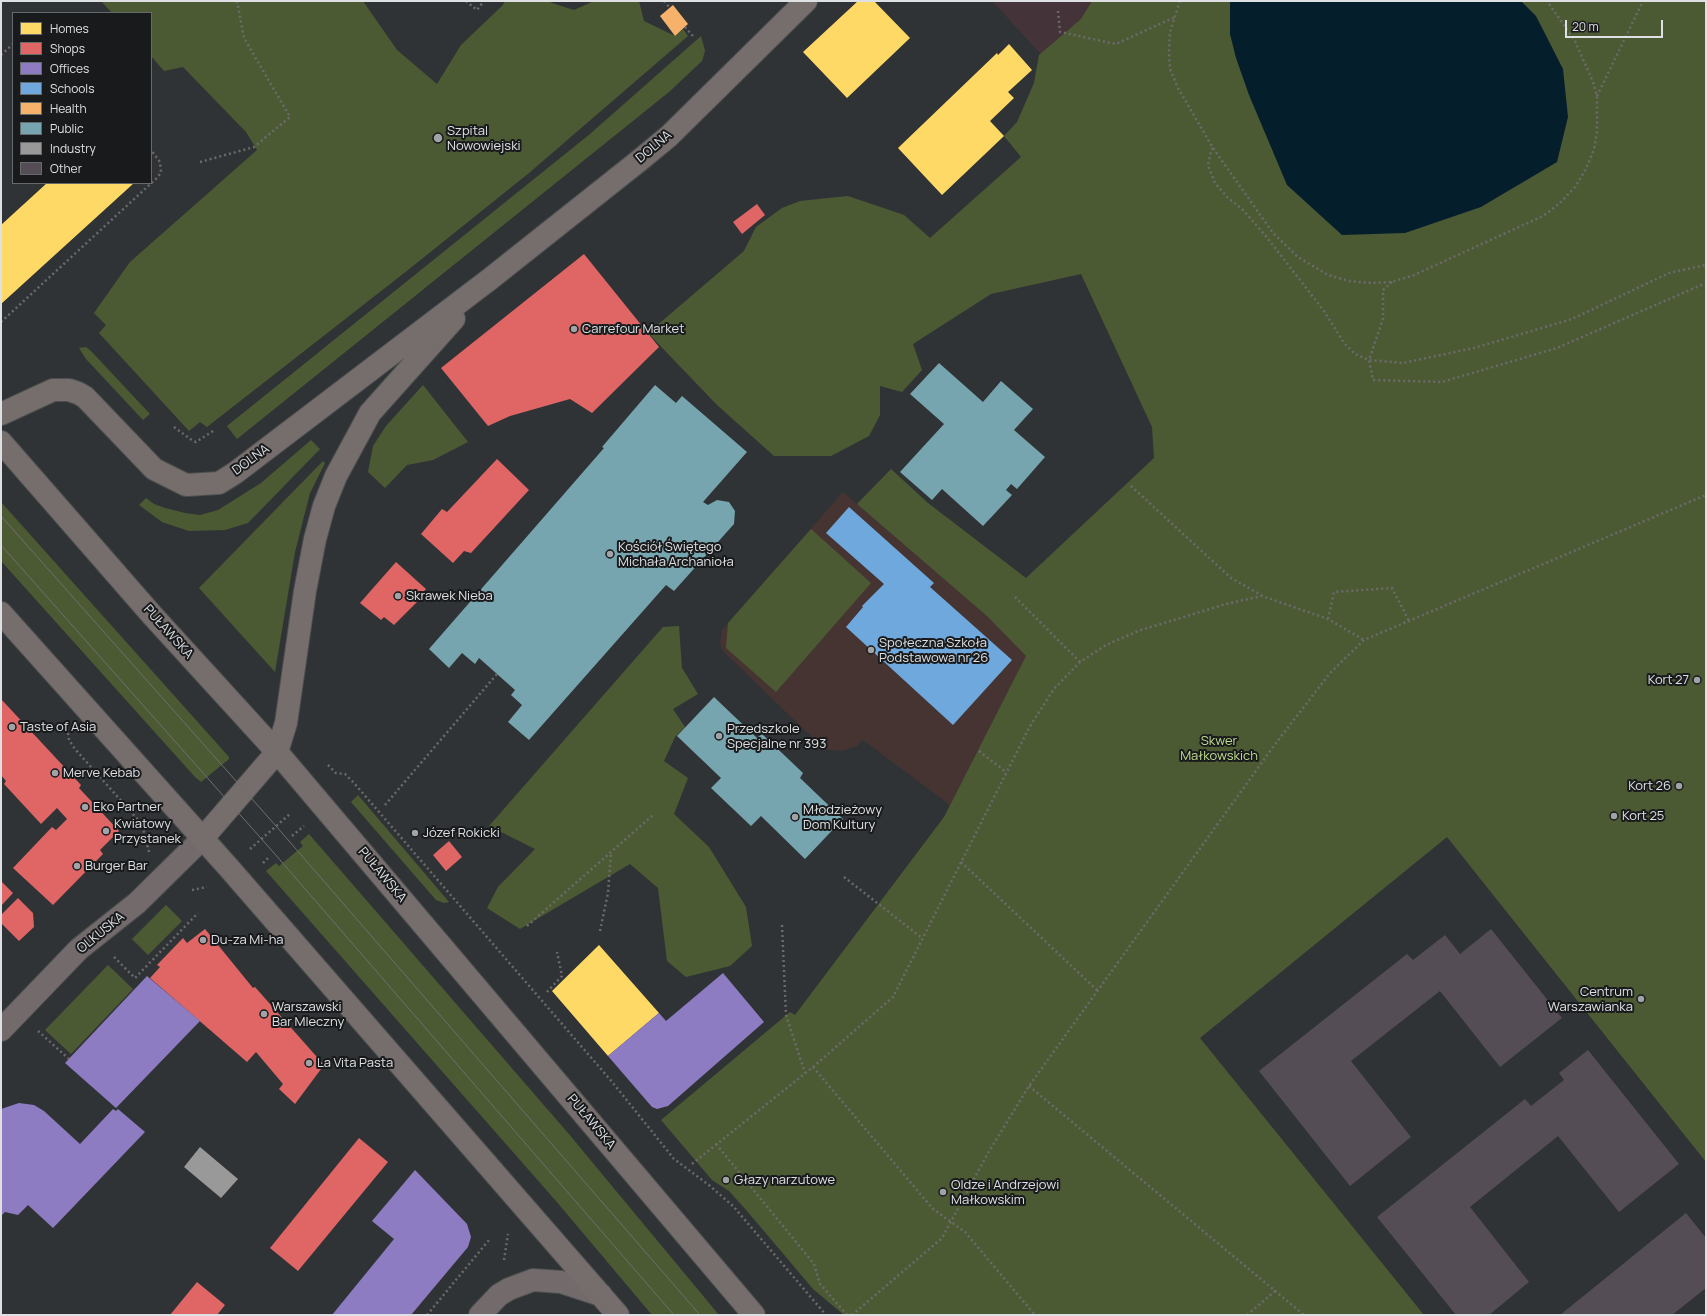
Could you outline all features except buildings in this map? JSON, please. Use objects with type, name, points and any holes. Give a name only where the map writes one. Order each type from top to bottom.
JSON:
[{"type":"main road","name":"DOLNA","points":[[1,414],[53,390],[69,390],[78,393],[89,400],[154,469],[186,485],[219,483],[235,473],[490,279],[669,136],[806,1]]},
{"type":"main road","name":"DOLNA","points":[[277,752],[286,723],[305,590],[315,539],[324,506],[336,476],[370,412],[490,279]]},
{"type":"main road","name":"PUŁAWSKA","points":[[1,442],[152,615],[277,752],[754,1315]]},
{"type":"main road","points":[[1,613],[202,838],[618,1315]]},
{"type":"main road","points":[[202,838],[277,752]]},
{"type":"street","name":"OLKUSKA","points":[[1,1030],[79,949],[136,903],[202,838]]},
{"type":"street","points":[[480,1315],[499,1295],[517,1284],[542,1280],[561,1282],[601,1295]]},
{"type":"path","points":[[200,162],[254,147],[290,117],[244,38],[237,1]]},
{"type":"path","points":[[466,1],[477,10],[484,1]]},
{"type":"path","points":[[664,1],[670,8]]},
{"type":"path","points":[[1180,1],[1170,32],[1170,69],[1178,88],[1213,148],[1273,233],[1298,257],[1328,275],[1349,281],[1370,283],[1392,282],[1414,275],[1543,216],[1560,203],[1575,187],[1586,169],[1594,149],[1598,114],[1597,96],[1590,75],[1575,41],[1547,1]]},
{"type":"path","points":[[1597,96],[1643,1]]},
{"type":"path","points":[[1058,11],[1060,32],[1116,44],[1175,17]]},
{"type":"path","points":[[685,27],[693,36]]},
{"type":"path","points":[[1,55],[12,45]]},
{"type":"path","points":[[1213,148],[1208,165],[1216,184],[1227,197],[1243,210],[1265,235],[1324,311],[1344,343],[1355,354],[1369,360],[1403,363],[1474,348],[1572,319],[1669,273],[1706,265]]},
{"type":"path","points":[[152,151],[160,162],[160,172],[158,177],[152,183]]},
{"type":"path","points":[[1,322],[150,184]]},
{"type":"path","points":[[1392,282],[1383,290],[1383,319],[1369,360],[1373,380],[1442,382],[1557,348],[1706,282]]},
{"type":"path","points":[[174,427],[193,442],[201,440],[213,431]]},
{"type":"path","points":[[1131,486],[1231,578],[1262,596],[1328,619],[1364,640]]},
{"type":"path","points":[[852,1315],[942,1238],[988,1154],[1029,1086],[1278,740],[1330,673],[1364,640],[1706,495]]},
{"type":"path","points":[[1328,619],[1334,592],[1392,588],[1409,621]]},
{"type":"path","points":[[692,1164],[813,1067],[893,997],[1030,726],[1054,689],[1080,662],[1106,644],[1138,631],[1185,616],[1262,596]]},
{"type":"path","points":[[1015,597],[1080,662]]},
{"type":"path","points":[[385,805],[497,674]]},
{"type":"path","points":[[74,693],[68,731],[69,740],[80,756],[139,821],[144,832],[150,857]]},
{"type":"path","points":[[979,751],[1006,772]]},
{"type":"path","points":[[336,773],[345,774],[354,783],[613,1083],[674,1159],[710,1186],[733,1206],[826,1315]]},
{"type":"path","points":[[246,853],[294,810]]},
{"type":"path","points":[[527,926],[653,815]]},
{"type":"path","points":[[292,836],[306,824]]},
{"type":"path","points":[[600,931],[608,893],[611,852]]},
{"type":"path","points":[[258,867],[270,856]]},
{"type":"path","points":[[961,862],[1098,991]]},
{"type":"path","points":[[844,877],[922,938]]},
{"type":"path","points":[[111,955],[135,978],[198,913]]},
{"type":"path","points":[[782,925],[786,1015],[805,1073]]},
{"type":"path","points":[[546,992],[562,976],[557,952]]},
{"type":"path","points":[[38,1030],[69,1059]]},
{"type":"path","points":[[813,1067],[933,1209],[965,1232],[1035,1315]]},
{"type":"path","points":[[1029,1086],[1304,1315]]},
{"type":"path","points":[[716,1144],[814,1264],[820,1284],[847,1315]]},
{"type":"path","points":[[499,1295],[514,1195]]},
{"type":"path","points":[[427,1315],[489,1240]]},
{"type":"path","points":[[1247,1315],[1275,1291]]},
{"type":"shaded area","points":[[992,1],[1144,1],[1081,98]]},
{"type":"shaded area","name":"Społeczna Szkoła Podstawowa nr 26","points":[[843,492],[988,617],[1027,656],[950,805],[863,740],[857,746],[842,751],[830,750],[822,747],[724,652],[721,647],[720,641],[722,630]]},
{"type":"green space","points":[[101,1],[363,1],[397,50],[437,84],[461,45],[503,5],[505,1],[549,1],[574,10],[594,1],[639,1],[644,21],[675,36],[683,29],[688,36],[529,173],[408,270],[207,427],[200,422],[189,431],[99,333],[106,325],[94,313],[130,262],[257,150],[246,132],[183,67],[164,71],[152,57],[152,12],[111,12]]},
{"type":"green space","name":"Skwer Małkowskich","points":[[1092,1],[1706,1],[1706,1162],[1447,837],[1200,1038],[1424,1315],[844,1315],[813,1289],[747,1211],[729,1191],[712,1180],[661,1120],[790,1012],[795,1015],[944,817],[1026,656],[988,617],[857,504],[891,469],[928,503],[1026,578],[1154,458],[1152,427],[1081,274],[991,294],[913,344],[922,370],[902,392],[880,386],[880,415],[869,436],[831,456],[774,456],[717,405],[648,333],[744,251],[756,227],[782,208],[800,201],[848,196],[904,215],[930,238],[1021,157],[1004,136],[1017,122],[1034,83],[1039,55],[1081,19]]},
{"type":"green space","points":[[701,36],[705,51],[702,61],[669,92],[237,439],[227,426],[590,134]]},
{"type":"green space","points":[[86,347],[150,414],[143,420],[86,359],[79,348]]},
{"type":"green space","points":[[423,385],[468,442],[433,460],[407,465],[385,488],[368,472],[373,446],[386,426]]},
{"type":"green space","points":[[311,440],[320,449],[248,523],[225,530],[189,531],[162,522],[139,505],[146,498],[154,504],[185,513],[200,515],[218,510],[261,483]]},
{"type":"green space","points":[[323,461],[325,463],[310,493],[295,552],[275,672],[199,588]]},
{"type":"green space","points":[[1,502],[229,757],[229,759],[201,782],[1,561]]},
{"type":"green space","points":[[811,529],[871,583],[776,692],[726,648],[728,623]]},
{"type":"green space","points":[[679,626],[682,668],[698,694],[673,709],[685,727],[675,737],[664,761],[688,778],[674,814],[709,847],[746,907],[752,946],[730,966],[686,977],[667,961],[658,888],[630,864],[520,929],[487,908],[498,887],[535,849],[489,826],[663,627]]},
{"type":"green space","points":[[358,795],[449,902],[444,903],[436,900],[351,802]]},
{"type":"green space","points":[[309,834],[568,1133],[719,1315],[652,1315],[556,1201],[266,871],[276,863],[279,866],[303,846],[300,842]]},
{"type":"green space","points":[[166,905],[182,921],[148,955],[132,939]]},
{"type":"green space","points":[[108,965],[133,989],[71,1054],[45,1030]]},
{"type":"water","points":[[1230,1],[1521,1],[1536,16],[1563,69],[1568,117],[1557,162],[1481,207],[1405,233],[1342,235],[1287,185],[1249,95],[1236,58],[1230,34]]},
{"type":"tram line","points":[[1,516],[276,826],[700,1315]]},
{"type":"tram line","points":[[1,545],[274,853],[674,1315]]},
{"type":"place","name":"Szpital Nowowiejski","points":[[438,138]]},
{"type":"place","name":"Carrefour Market","points":[[574,329]]},
{"type":"place","name":"Kościół Świętego Michała Archanioła","points":[[610,554]]},
{"type":"place","name":"Skrawek Nieba","points":[[398,596]]},
{"type":"place","name":"Społeczna Szkoła Podstawowa nr 26","points":[[871,650]]},
{"type":"place","name":"Kort 27","points":[[1697,680]]},
{"type":"place","name":"Taste of Asia","points":[[12,727]]},
{"type":"place","name":"Przedszkole Specjalne nr 393","points":[[719,736]]},
{"type":"place","name":"Merve Kebab","points":[[55,773]]},
{"type":"place","name":"Kort 26","points":[[1679,786]]},
{"type":"place","name":"Eko Partner","points":[[85,807]]},
{"type":"place","name":"Kort 25","points":[[1614,816]]},
{"type":"place","name":"Młodzieżowy Dom Kultury","points":[[795,817]]},
{"type":"place","name":"Kwiatowy Przystanek","points":[[106,831]]},
{"type":"place","name":"Józef Rokicki","points":[[415,833]]},
{"type":"place","name":"Burger Bar","points":[[77,866]]},
{"type":"place","name":"Du-za Mi-ha","points":[[203,940]]},
{"type":"place","name":"Centrum Warszawianka","points":[[1641,999]]},
{"type":"place","name":"Warszawski Bar Mleczny","points":[[264,1014]]},
{"type":"place","name":"La Vita Pasta","points":[[309,1063]]},
{"type":"place","name":"Głazy narzutowe","points":[[726,1180]]},
{"type":"place","name":"Oldze i Andrzejowi Małkowskim","points":[[943,1192]]}]
